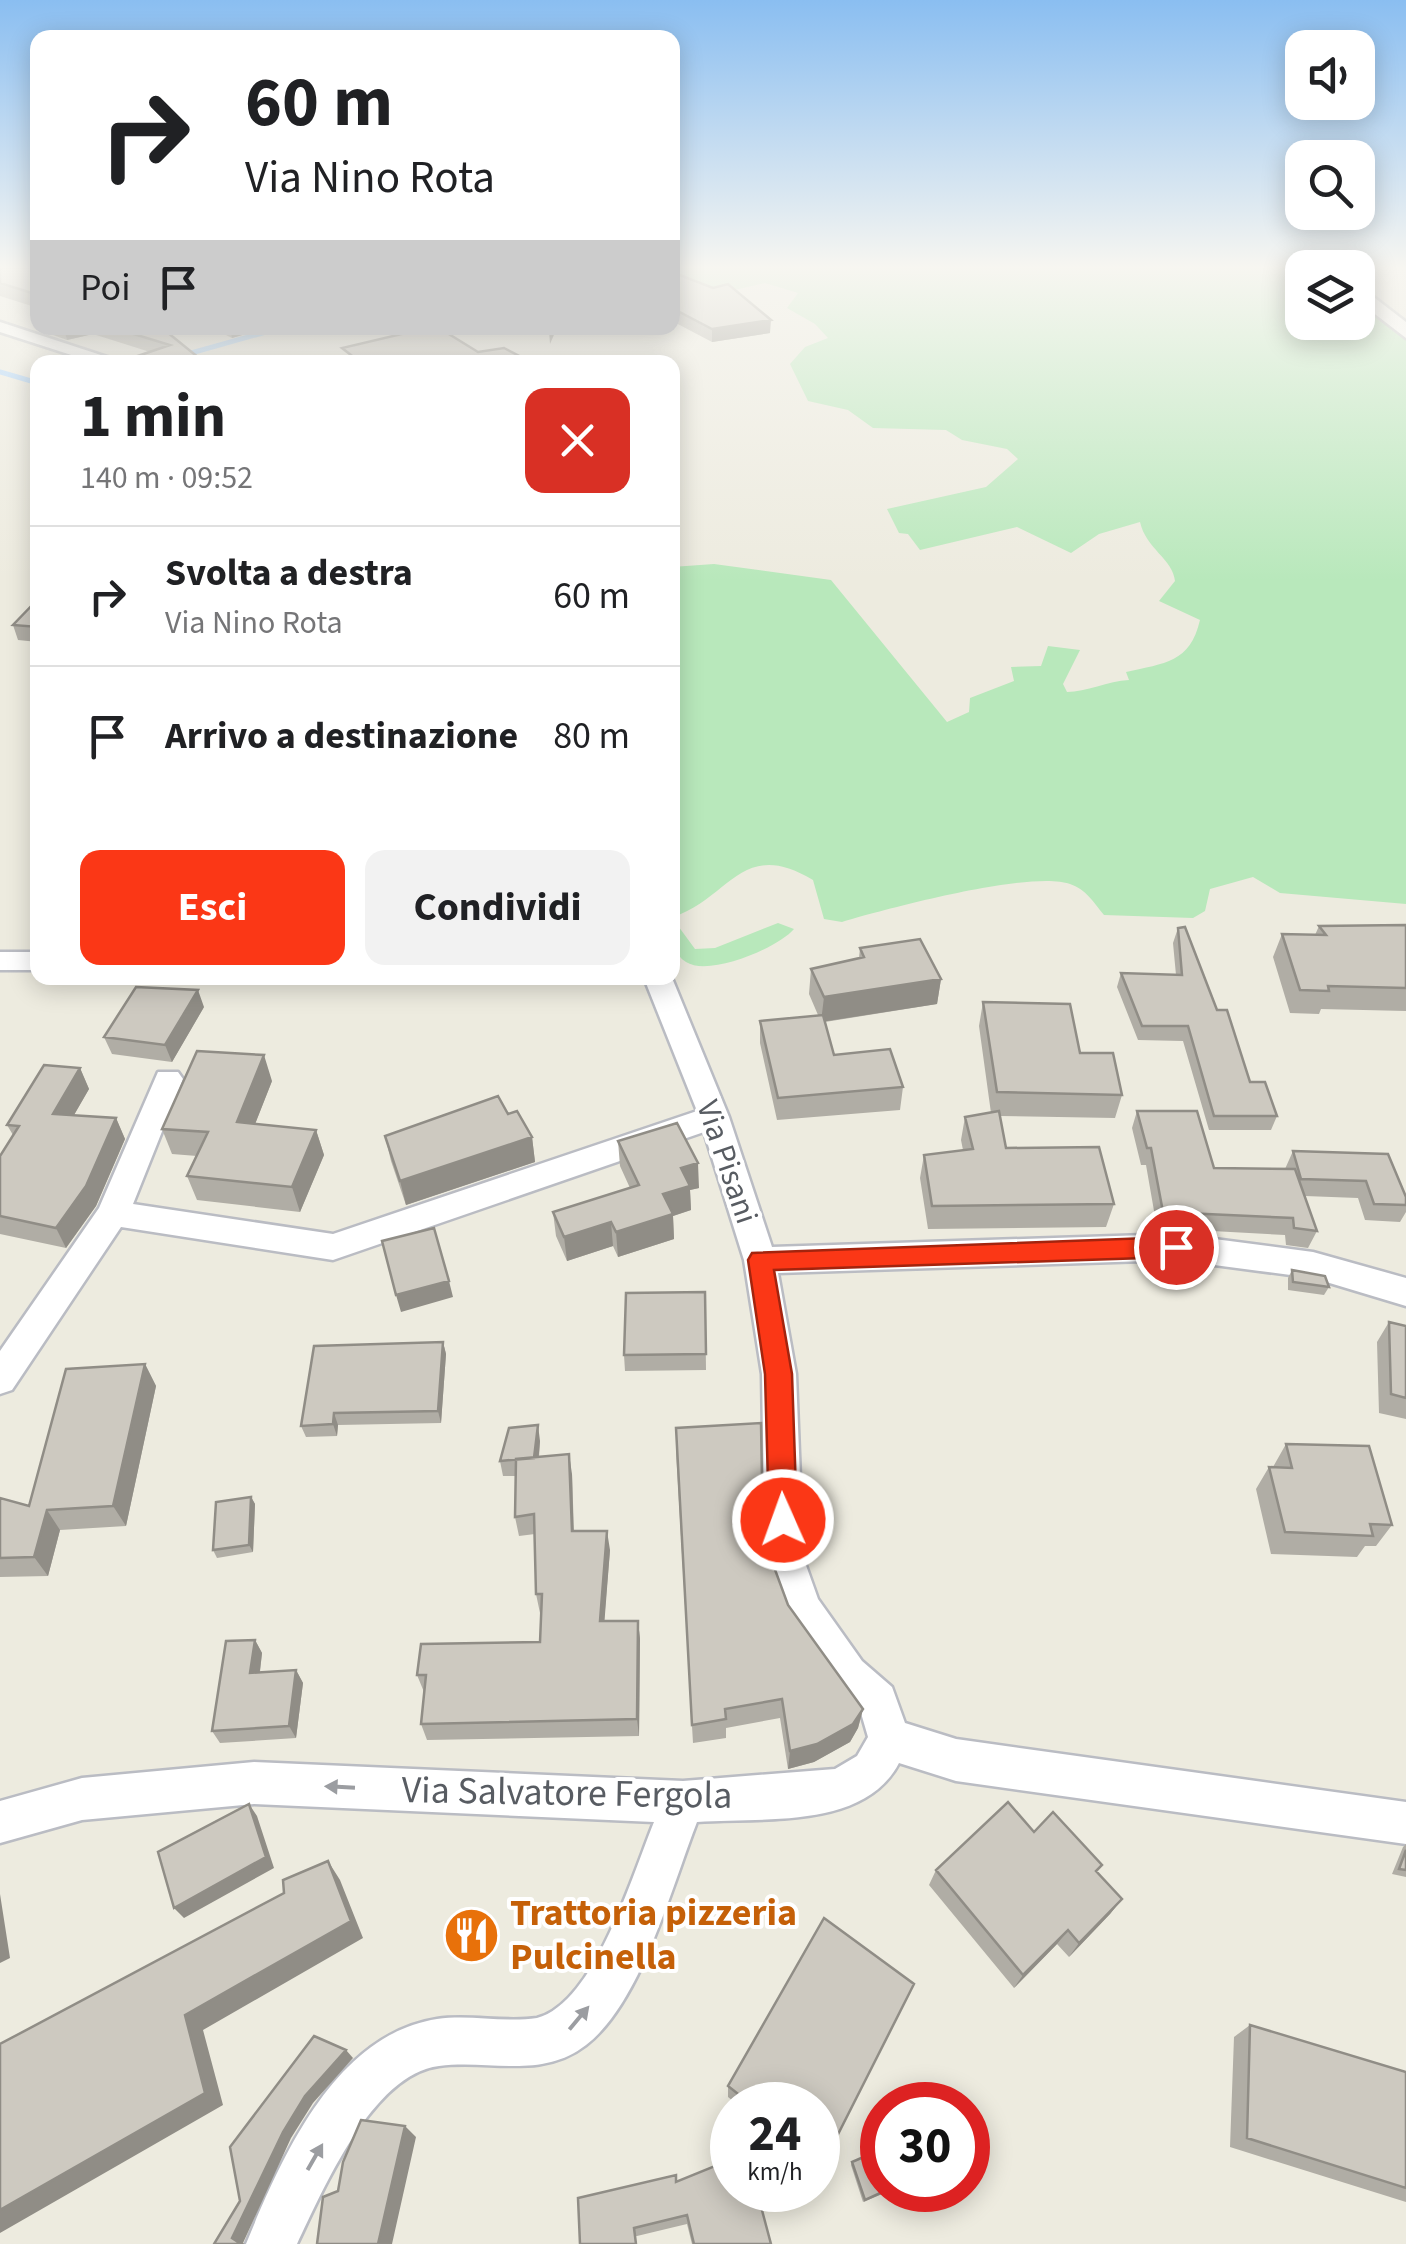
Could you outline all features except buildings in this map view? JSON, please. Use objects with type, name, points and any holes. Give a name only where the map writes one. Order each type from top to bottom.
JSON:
[{"type":"street","points":[[0,961],[30,962]]},
{"type":"street","name":"Via Pisani","points":[[661,985],[714,1117],[760,1260],[778,1374],[784,1557],[803,1610],[848,1675],[878,1701],[889,1739]]},
{"type":"street","points":[[0,1378],[112,1213],[168,1079]]},
{"type":"street","points":[[112,1213],[332,1246],[714,1117]]},
{"type":"street","points":[[760,1260],[1176,1247],[1313,1266],[1406,1292]]},
{"type":"street","points":[[889,1739],[956,1760],[1406,1824]]},
{"type":"street","name":"Via Salvatore Fergola","points":[[0,1822],[82,1799],[254,1783],[682,1802],[840,1790],[872,1771],[889,1739]]},
{"type":"street","points":[[271,2244],[346,2106],[381,2065],[434,2042],[525,2045],[569,2031],[609,1982],[682,1802]]},
{"type":"green space","points":[[794,372],[1406,372],[1406,904],[1280,893],[1253,877],[1210,889],[1205,911],[1193,918],[1104,915],[1081,890],[1051,881],[992,886],[842,922],[824,919],[813,880],[789,868],[769,865],[738,875],[680,914],[680,566],[714,564],[831,580],[947,722],[969,712],[970,698],[1014,681],[1011,667],[1041,666],[1048,646],[1080,650],[1063,684],[1067,692],[1129,680],[1126,672],[1174,659],[1196,634],[1200,620],[1159,601],[1175,581],[1140,522],[1099,534],[1071,553],[1017,527],[920,550],[908,534],[899,533],[887,509],[986,487],[1018,459],[1007,449],[962,440],[946,430],[873,428],[848,410],[808,401]]},
{"type":"green space","points":[[778,923],[794,929],[774,944],[743,958],[710,966],[686,962],[680,956],[680,929],[695,949],[715,948]]},
{"type":"waterway","points":[[0,372],[30,381]]},
{"type":"place","name":"Trattoria pizzeria Pulcinella","points":[[471,1935]]},
{"type":"route","points":[[783,1520],[778,1374],[760,1260],[1176,1247]]}]
